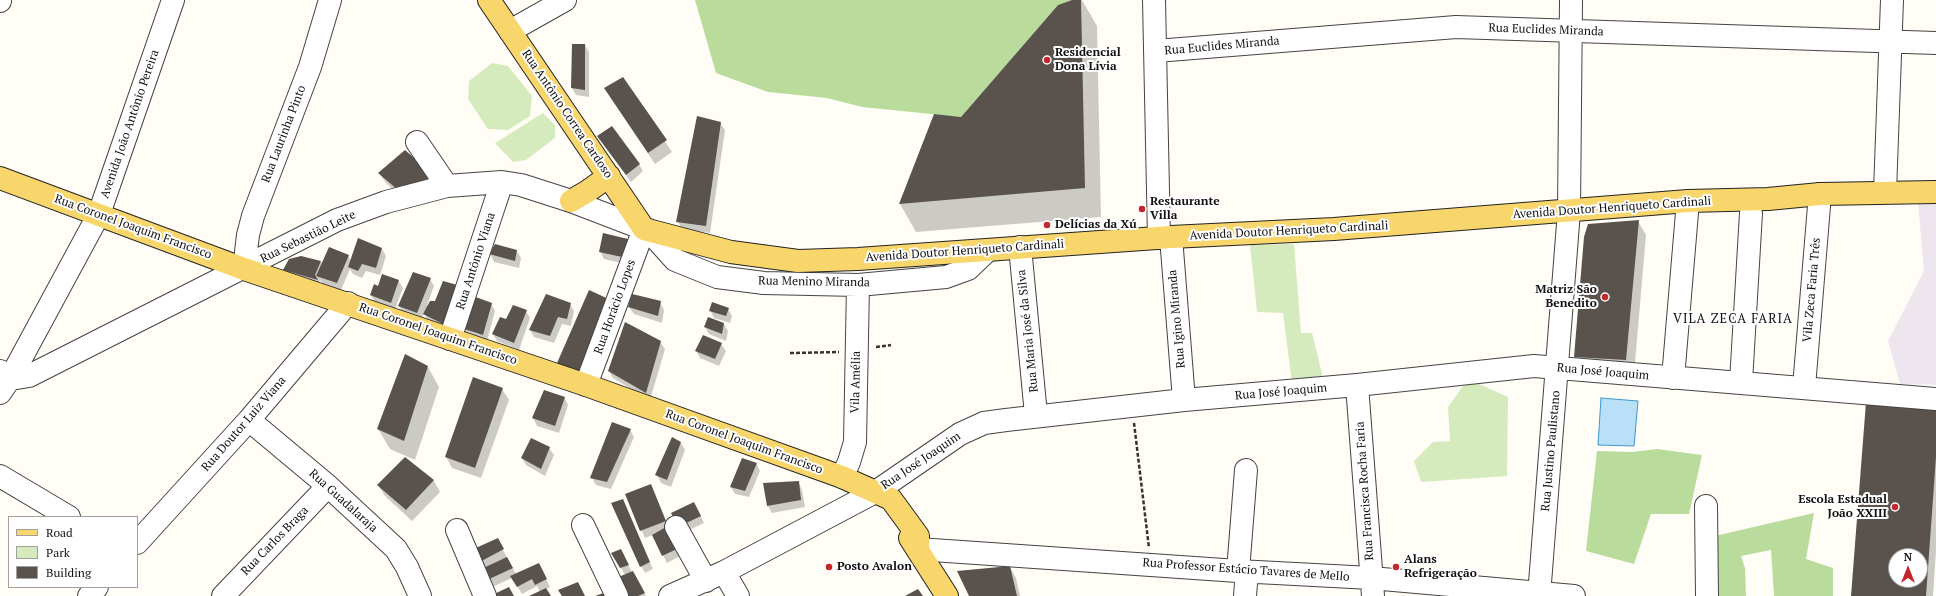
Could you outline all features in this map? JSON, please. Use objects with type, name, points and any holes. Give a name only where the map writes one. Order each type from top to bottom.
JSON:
[{"type":"main road","name":"Rua Antônio Correa Cardoso","points":[[489,0],[646,230]]},
{"type":"main road","points":[[571,201],[609,176]]},
{"type":"main road","name":"Rua Coronel Joaquim Francisco","points":[[0,178],[244,268],[586,385],[877,491],[891,498],[918,536],[918,549],[947,596]]},
{"type":"main road","name":"Avenida Doutor Henriqueto Cardinali","points":[[646,230],[731,252],[798,261],[858,259],[1165,238],[1334,229],[1688,201],[1768,199],[1820,194],[1936,192]]},
{"type":"street","name":"Avenida João Antônio Pereira","points":[[4,380],[99,214],[173,0]]},
{"type":"street","name":"Rua Laurinha Pinto","points":[[244,268],[252,216],[310,67],[330,0]]},
{"type":"street","points":[[510,31],[565,0]]},
{"type":"street","name":"Rua Igino Miranda","points":[[1154,0],[1165,238],[1184,400]]},
{"type":"street","name":"Rua Justino Paulistano","points":[[1539,594],[1569,211],[1571,0]]},
{"type":"street","points":[[1885,192],[1892,0]]},
{"type":"street","name":"Rua Euclides Miranda","points":[[1156,51],[1456,27],[1936,43]]},
{"type":"street","points":[[417,142],[447,186]]},
{"type":"street","name":"Rua Sebastião Leite","points":[[4,380],[29,376],[337,220],[386,202],[447,186],[502,182],[521,185],[571,201],[646,230]]},
{"type":"street","name":"Rua Antônio Viana","points":[[450,339],[502,182]]},
{"type":"street","name":"Vila Zeca Faria Três","points":[[1804,387],[1820,194]]},
{"type":"street","points":[[1673,378],[1688,201]]},
{"type":"street","points":[[1741,382],[1751,213]]},
{"type":"street","name":"Rua Menino Miranda","points":[[646,230],[675,260],[717,277],[764,282],[858,285],[946,277],[968,268],[988,250]]},
{"type":"street","name":"Rua Horácio Lopes","points":[[586,385],[646,230]]},
{"type":"street","name":"Rua Maria José da Silva","points":[[1020,248],[1036,415]]},
{"type":"street","name":"Vila Amélia","points":[[842,477],[849,462],[855,442],[858,285]]},
{"type":"street","name":"Rua Doutor Luiz Viana","points":[[138,542],[249,420],[348,303]]},
{"type":"street","name":"Rua José Joaquim","points":[[670,596],[715,576],[877,491],[960,434],[984,423],[1036,415],[1357,385],[1534,366],[1936,399]]},
{"type":"street","name":"Rua Francisca Rocha Faria","points":[[1357,385],[1372,587]]},
{"type":"street","name":"Rua Guadalaraja","points":[[249,420],[328,486],[396,549],[405,562],[420,596]]},
{"type":"street","points":[[1245,596],[1242,571],[1246,470]]},
{"type":"street","points":[[0,476],[67,516]]},
{"type":"street","name":"Rua Carlos Braga","points":[[223,596],[328,486]]},
{"type":"street","points":[[1706,506],[1707,596]]},
{"type":"street","points":[[583,526],[617,596]]},
{"type":"street","points":[[676,527],[715,576],[738,596]]},
{"type":"street","points":[[457,530],[485,596]]},
{"type":"street","name":"Rua Professor Estácio Tavares de Mello","points":[[918,549],[1242,571],[1372,587],[1574,596]]},
{"type":"street","points":[[89,596],[96,588]]},
{"type":"path","points":[[1132,407],[1151,564]]},
{"type":"shaded area","points":[[1918,202],[1936,203],[1936,385],[1900,384],[1888,341],[1924,271]]},
{"type":"green space","points":[[695,0],[1072,0],[1058,5],[961,117],[862,107],[827,98],[768,92],[716,73]]},
{"type":"green space","points":[[492,63],[508,66],[532,96],[530,116],[508,130],[488,129],[468,99],[469,81]]},
{"type":"green space","points":[[543,113],[555,125],[555,138],[526,160],[513,162],[495,143]]},
{"type":"green space","points":[[1294,244],[1301,333],[1312,333],[1324,382],[1292,383],[1283,313],[1257,312],[1250,245]]},
{"type":"green space","points":[[1468,379],[1508,397],[1507,476],[1421,482],[1414,461],[1433,442],[1450,441],[1448,407]]},
{"type":"green space","points":[[1657,449],[1702,455],[1689,514],[1651,514],[1634,564],[1586,551],[1597,451],[1632,452]]},
{"type":"green space","points":[[1814,513],[1806,559],[1833,568],[1833,596],[1774,596],[1771,550],[1741,556],[1745,568],[1746,596],[1714,596],[1715,536]]},
{"type":"water","points":[[1601,398],[1638,401],[1634,446],[1598,445]]},
{"type":"building","name":"Residencial Dona Lívia","points":[[1072,0],[1081,0],[1085,188],[899,204],[934,114],[961,117],[1058,5]]},
{"type":"building","points":[[572,44],[585,44],[585,90],[571,88]]},
{"type":"building","points":[[623,77],[667,140],[648,153],[604,88]]},
{"type":"building","points":[[697,116],[721,122],[706,226],[676,222]]},
{"type":"building","points":[[612,126],[640,164],[626,175],[597,136]]},
{"type":"building","points":[[405,150],[435,176],[398,190],[378,173]]},
{"type":"building","name":"Matriz São Benedito","points":[[1639,220],[1626,360],[1574,357],[1584,237],[1588,224]]},
{"type":"building","points":[[603,233],[628,239],[622,257],[599,252]]},
{"type":"building","points":[[358,238],[382,248],[376,268],[362,264],[358,271],[348,267]]},
{"type":"building","points":[[495,244],[517,250],[515,261],[489,254]]},
{"type":"building","points":[[329,247],[349,255],[337,283],[316,276]]},
{"type":"building","points":[[301,256],[321,261],[315,275],[318,280],[283,270],[289,259]]},
{"type":"building","points":[[413,272],[431,278],[417,313],[398,306]]},
{"type":"building","points":[[382,274],[399,280],[391,303],[370,295],[374,284],[378,286]]},
{"type":"building","points":[[443,281],[461,286],[447,326],[423,314],[430,301],[435,301]]},
{"type":"building","points":[[589,290],[613,301],[578,372],[557,363]]},
{"type":"building","points":[[546,294],[571,303],[567,319],[558,317],[550,336],[529,330]]},
{"type":"building","points":[[632,294],[661,301],[658,316],[628,307]]},
{"type":"building","points":[[473,296],[492,303],[483,335],[461,328]]},
{"type":"building","points":[[712,302],[729,308],[726,316],[709,311]]},
{"type":"building","points":[[513,305],[527,310],[514,343],[492,334],[500,317],[506,319]]},
{"type":"building","points":[[708,317],[724,323],[722,334],[704,327]]},
{"type":"building","points":[[625,322],[661,341],[646,393],[608,371]]},
{"type":"building","points":[[703,335],[722,343],[715,359],[695,351]]},
{"type":"building","points":[[405,354],[428,366],[404,441],[377,429]]},
{"type":"building","points":[[473,377],[503,388],[475,468],[445,457]]},
{"type":"building","points":[[544,390],[565,397],[555,426],[532,418]]},
{"type":"building","name":"Escola Estadual João XXIII","points":[[1866,402],[1936,406],[1936,457],[1928,568],[1928,548],[1888,548],[1888,588],[1927,588],[1926,596],[1851,596]]},
{"type":"building","points":[[612,422],[631,429],[607,482],[590,478]]},
{"type":"building","points":[[672,437],[681,442],[667,480],[655,475]]},
{"type":"building","points":[[531,438],[550,447],[541,469],[521,458]]},
{"type":"building","points":[[405,457],[434,480],[406,510],[377,485]]},
{"type":"building","points":[[742,458],[757,463],[745,491],[730,487]]},
{"type":"building","points":[[799,481],[801,500],[767,506],[763,483]]},
{"type":"building","points":[[651,484],[666,521],[640,531],[625,494]]},
{"type":"building","points":[[623,499],[650,562],[640,567],[611,503]]},
{"type":"building","points":[[694,502],[701,516],[678,527],[671,513]]},
{"type":"building","points":[[666,527],[677,549],[662,556],[652,535]]},
{"type":"building","points":[[498,538],[504,549],[474,565],[469,551]]},
{"type":"building","points":[[621,549],[629,565],[620,568],[611,553]]},
{"type":"building","points":[[507,557],[513,568],[485,581],[479,570]]},
{"type":"building","points":[[539,563],[547,579],[535,585],[532,579],[517,587],[510,576]]},
{"type":"building","points":[[1010,566],[1017,596],[969,596],[957,571]]},
{"type":"building","points":[[633,571],[645,593],[638,596],[625,596],[616,578]]},
{"type":"building","points":[[578,582],[585,596],[562,596],[558,590]]},
{"type":"building","points":[[509,587],[514,596],[490,596]]},
{"type":"building","points":[[546,588],[551,596],[529,596]]},
{"type":"building","points":[[918,589],[923,596],[905,596]]},
{"type":"building","points":[[609,591],[611,596],[595,596]]},
{"type":"place","name":"Residencial Dona Lívia","points":[[1047,60]]},
{"type":"place","name":"Restaurante Villa","points":[[1142,209]]},
{"type":"place","name":"Delícias da Xú","points":[[1047,225]]},
{"type":"place","name":"Matriz São Benedito","points":[[1605,297]]},
{"type":"place","name":"Escola Estadual João XXIII","points":[[1895,507]]},
{"type":"place","name":"Posto Avalon","points":[[829,567]]},
{"type":"place","name":"Alans Refrigeração","points":[[1396,567]]},
{"type":"district","name":"VILA ZECA FARIA","points":[[1733,319]]}]
